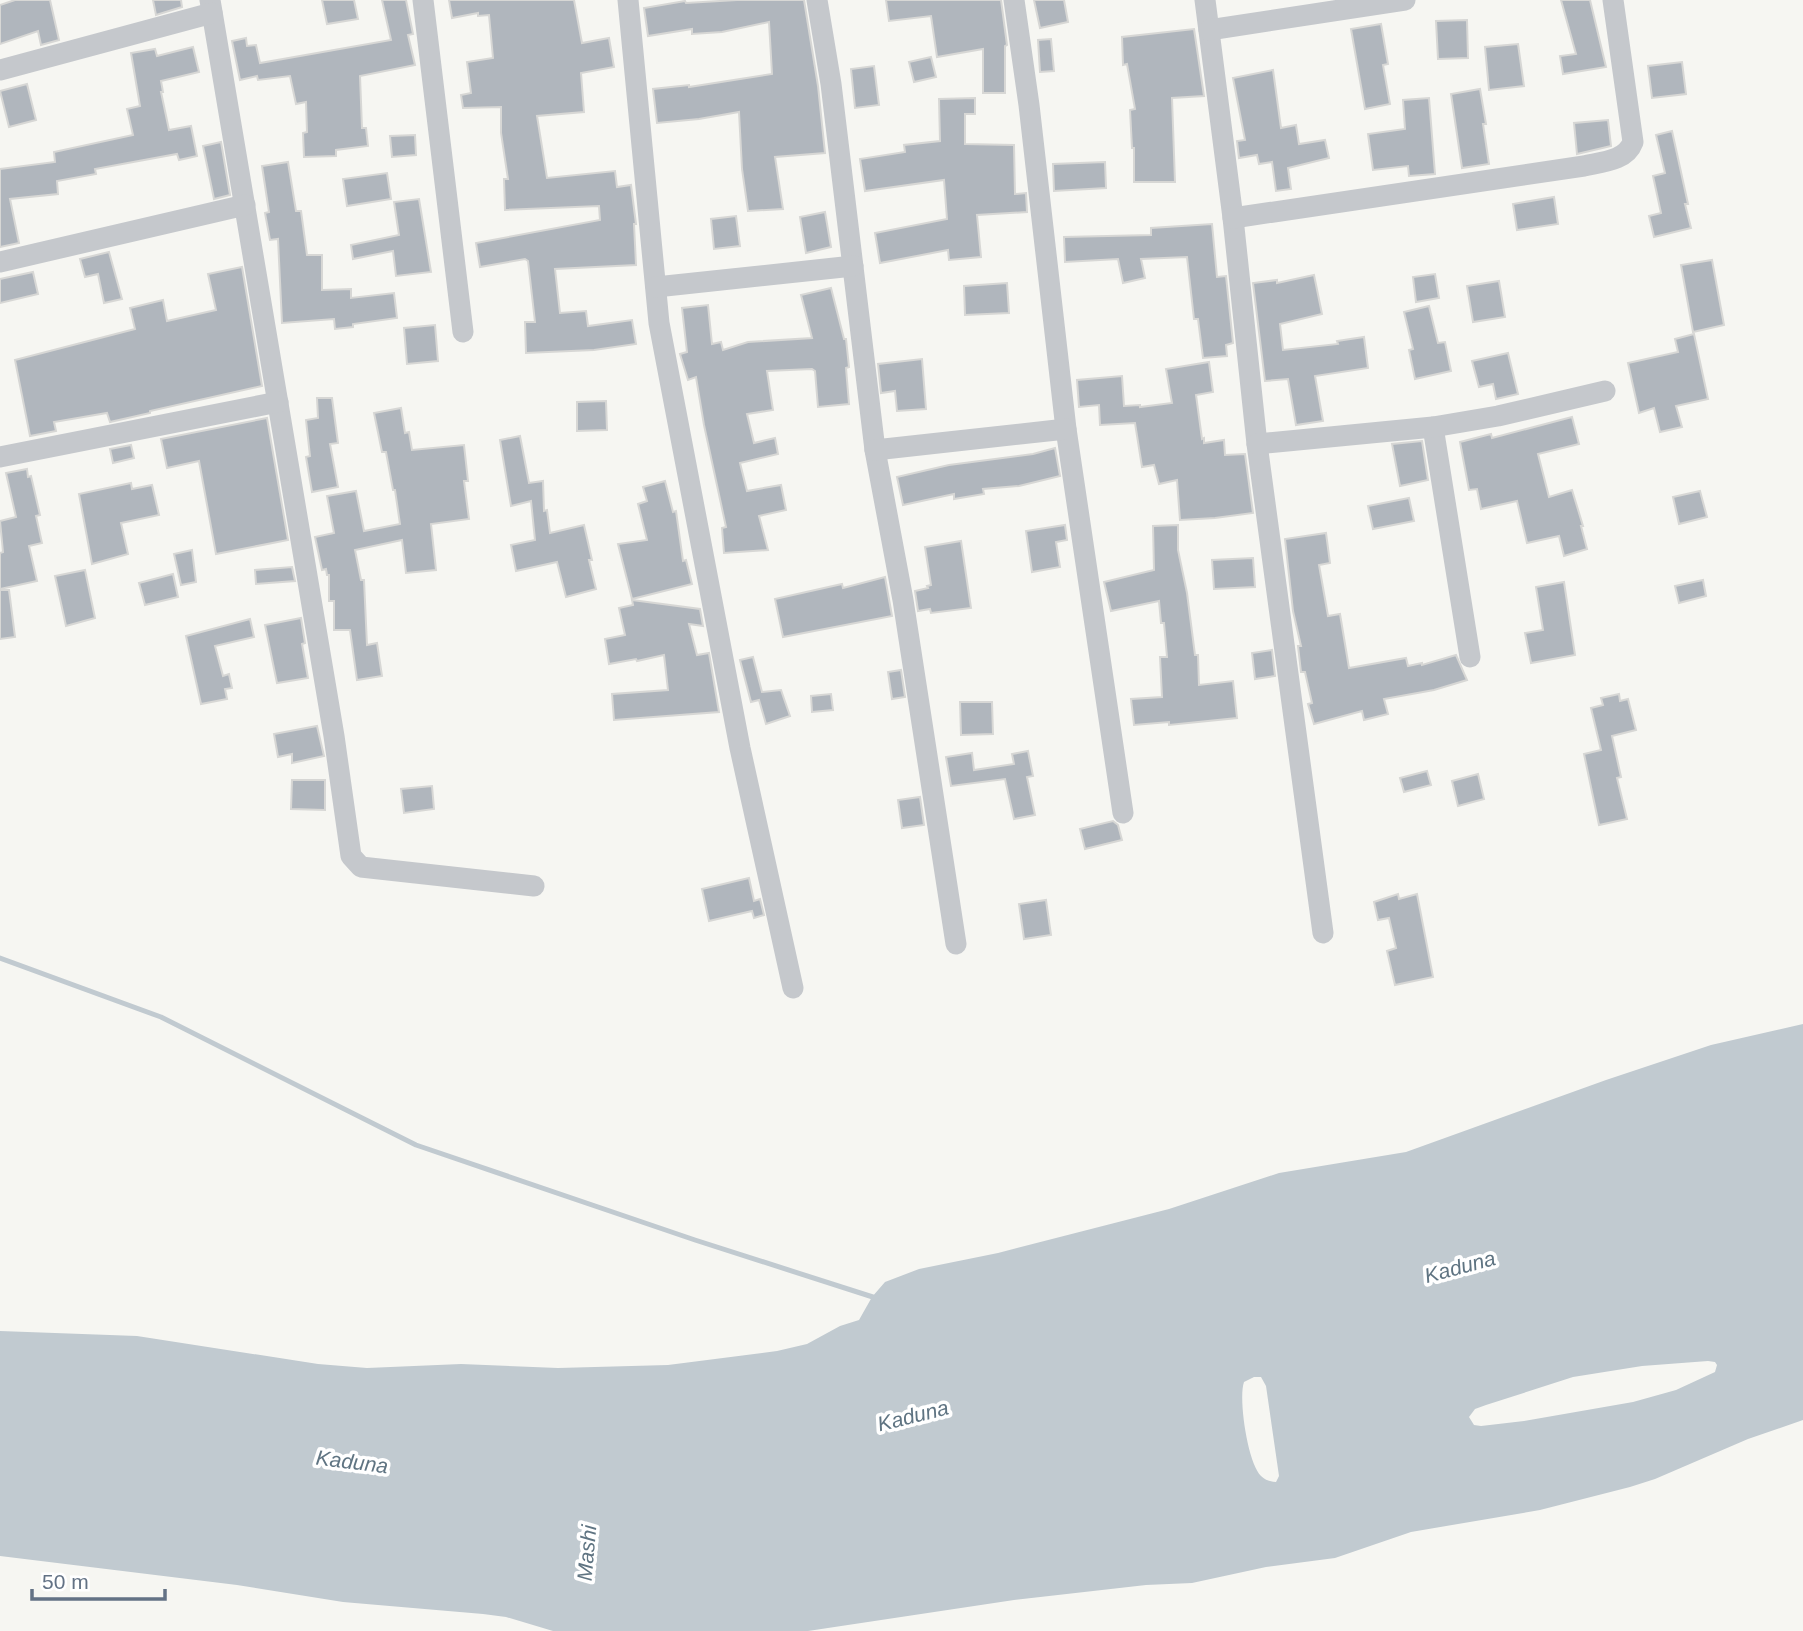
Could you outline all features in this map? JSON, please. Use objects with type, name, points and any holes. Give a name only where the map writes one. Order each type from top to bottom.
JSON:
[{"type":"street","points":[[424,0],[463,332]]},
{"type":"street","points":[[628,0],[659,323],[740,748],[793,988]]},
{"type":"street","points":[[817,0],[831,84],[876,450],[903,600],[956,944]]},
{"type":"street","points":[[1014,0],[1029,105],[1066,429],[1123,813]]},
{"type":"street","points":[[1205,0],[1233,218],[1257,444],[1323,933]]},
{"type":"street","points":[[1209,30],[1405,0]]},
{"type":"street","points":[[1233,218],[1584,166],[1630,151],[1633,142],[1613,0]]},
{"type":"street","points":[[0,70],[211,6],[334,736],[351,856],[361,867],[534,886]]},
{"type":"street","points":[[0,262],[245,205]]},
{"type":"street","points":[[656,287],[853,266]]},
{"type":"street","points":[[1257,444],[1433,427],[1498,416],[1605,391]]},
{"type":"street","points":[[0,457],[278,402]]},
{"type":"street","points":[[1433,427],[1470,657]]},
{"type":"street","points":[[876,450],[1066,429]]},
{"type":"water","points":[[1803,1024],[1803,1420],[1748,1439],[1630,1487],[1540,1510],[1411,1532],[1335,1558],[1266,1567],[1192,1583],[1146,1585],[1014,1600],[808,1631],[553,1631],[506,1617],[343,1602],[237,1585],[0,1556],[0,1331],[137,1336],[318,1364],[367,1368],[461,1364],[558,1368],[668,1365],[777,1351],[807,1344],[840,1326],[859,1320],[872,1297],[885,1282],[919,1269],[998,1253],[1169,1209],[1279,1173],[1406,1152],[1711,1045]],"holes":[[[1708,1361],[1717,1365],[1715,1372],[1676,1390],[1633,1402],[1481,1426],[1474,1425],[1469,1417],[1475,1409],[1573,1377],[1642,1366]],[[1261,1377],[1266,1386],[1279,1476],[1276,1482],[1261,1476],[1248,1445],[1242,1390],[1244,1382]]]},
{"type":"building","points":[[15,0],[50,0],[59,40],[41,45],[38,31],[0,44],[0,5]]},
{"type":"building","points":[[153,0],[181,0],[182,7],[156,15]]},
{"type":"building","points":[[322,0],[354,0],[358,19],[327,24]]},
{"type":"building","points":[[382,0],[406,0],[413,34],[408,35],[415,65],[360,76],[362,128],[366,128],[368,146],[336,150],[336,156],[304,157],[306,102],[296,104],[290,76],[258,80],[257,76],[240,80],[232,41],[246,38],[247,46],[256,45],[260,63],[391,40]]},
{"type":"building","points":[[449,0],[574,0],[582,43],[609,38],[614,67],[581,73],[584,112],[537,116],[547,178],[615,171],[617,187],[631,185],[636,224],[636,265],[555,269],[560,313],[586,311],[588,326],[632,320],[636,344],[594,350],[526,353],[525,322],[535,322],[528,261],[525,259],[480,267],[476,243],[600,220],[599,206],[505,210],[504,179],[508,179],[501,133],[501,107],[463,108],[461,95],[471,93],[467,62],[493,58],[489,15],[478,16],[478,13],[452,18]]},
{"type":"building","points":[[804,0],[818,86],[825,153],[775,157],[783,209],[748,211],[742,169],[739,112],[657,123],[653,89],[689,87],[772,74],[769,22],[722,32],[692,34],[692,29],[648,36],[644,8],[685,1]]},
{"type":"building","points":[[886,0],[1001,0],[1007,45],[1005,93],[983,93],[983,49],[937,57],[931,16],[889,21]]},
{"type":"building","points":[[1034,0],[1064,0],[1068,22],[1040,28]]},
{"type":"building","points":[[1561,0],[1590,0],[1606,67],[1563,74],[1560,56],[1576,54]]},
{"type":"building","points":[[1467,20],[1468,58],[1438,59],[1436,21]]},
{"type":"building","points":[[1381,24],[1388,64],[1383,65],[1390,104],[1365,109],[1351,29]]},
{"type":"building","points":[[1194,29],[1204,96],[1172,98],[1175,182],[1134,182],[1130,110],[1135,109],[1127,64],[1123,65],[1122,37]]},
{"type":"building","points":[[1051,39],[1054,71],[1040,72],[1038,40]]},
{"type":"building","points":[[1518,44],[1524,86],[1489,90],[1485,47]]},
{"type":"building","points":[[193,47],[199,72],[161,81],[161,92],[169,130],[191,126],[197,156],[179,160],[177,154],[95,169],[96,174],[57,181],[58,194],[10,199],[19,243],[0,247],[0,169],[55,162],[54,152],[133,135],[127,109],[140,106],[131,53],[155,49],[157,56]]},
{"type":"building","points":[[931,57],[936,77],[914,82],[909,62]]},
{"type":"building","points":[[1682,62],[1686,94],[1652,98],[1648,66]]},
{"type":"building","points":[[874,66],[879,105],[855,108],[851,69]]},
{"type":"building","points":[[1273,70],[1281,128],[1296,125],[1299,144],[1325,140],[1329,158],[1288,168],[1291,189],[1276,191],[1272,162],[1259,164],[1257,155],[1239,158],[1237,141],[1245,140],[1233,78]]},
{"type":"building","points":[[27,84],[36,120],[9,127],[0,91]]},
{"type":"building","points":[[1480,89],[1489,164],[1462,168],[1451,94]]},
{"type":"building","points":[[975,98],[975,114],[965,114],[965,144],[1014,145],[1015,194],[1026,193],[1027,212],[977,215],[981,257],[949,260],[948,250],[880,263],[875,233],[947,219],[944,180],[865,191],[860,159],[905,152],[904,145],[940,141],[939,99]]},
{"type":"building","points":[[1429,98],[1435,174],[1409,176],[1408,166],[1373,170],[1368,134],[1405,129],[1403,100]]},
{"type":"building","points":[[1608,120],[1611,146],[1577,154],[1574,123]]},
{"type":"building","points":[[1672,131],[1691,228],[1654,237],[1649,216],[1661,213],[1653,176],[1665,173],[1656,135]]},
{"type":"building","points":[[415,135],[416,155],[392,157],[390,136]]},
{"type":"building","points":[[221,142],[230,195],[214,199],[203,146]]},
{"type":"building","points":[[288,162],[296,211],[301,211],[307,255],[322,255],[322,290],[351,289],[351,298],[394,293],[397,318],[335,329],[334,319],[282,323],[278,239],[270,240],[262,166]]},
{"type":"building","points":[[1105,162],[1106,188],[1054,191],[1053,164]]},
{"type":"building","points":[[387,173],[391,199],[347,206],[343,179]]},
{"type":"building","points":[[1554,197],[1558,224],[1517,230],[1513,204]]},
{"type":"building","points":[[419,199],[431,272],[396,276],[393,251],[353,259],[351,245],[399,235],[394,202]]},
{"type":"building","points":[[825,212],[831,247],[806,253],[800,217]]},
{"type":"building","points":[[736,216],[740,246],[714,249],[711,219]]},
{"type":"building","points":[[1212,224],[1217,277],[1226,276],[1233,343],[1226,345],[1227,356],[1203,358],[1198,319],[1194,319],[1187,257],[1141,259],[1145,278],[1123,283],[1118,259],[1065,262],[1064,237],[1151,235],[1151,228]]},
{"type":"building","points":[[109,252],[122,299],[104,303],[98,274],[85,277],[80,259]]},
{"type":"building","points":[[1712,260],[1724,325],[1693,332],[1681,265]]},
{"type":"building","points":[[242,267],[262,386],[110,422],[107,413],[54,422],[56,431],[30,436],[15,360],[135,329],[130,308],[163,300],[167,321],[216,310],[208,274]]},
{"type":"building","points":[[33,272],[38,294],[0,303],[0,279]]},
{"type":"building","points":[[1435,274],[1439,298],[1416,302],[1413,277]]},
{"type":"building","points":[[1314,275],[1322,314],[1280,324],[1283,350],[1338,344],[1337,341],[1364,337],[1368,368],[1315,376],[1323,421],[1296,425],[1288,379],[1265,381],[1253,283],[1277,280],[1277,283]]},
{"type":"building","points":[[1499,281],[1505,317],[1473,322],[1467,286]]},
{"type":"building","points":[[1007,283],[1009,313],[965,315],[964,286]]},
{"type":"building","points":[[831,288],[846,339],[849,404],[818,407],[815,371],[812,369],[767,371],[773,410],[747,414],[754,443],[775,438],[778,454],[740,463],[747,491],[781,485],[786,510],[759,516],[768,550],[724,553],[722,528],[726,527],[696,377],[688,380],[680,354],[687,352],[682,308],[708,305],[712,344],[721,342],[723,350],[748,342],[812,338],[801,295]]},
{"type":"building","points":[[1429,306],[1438,343],[1445,342],[1451,371],[1415,379],[1409,350],[1413,349],[1404,312]]},
{"type":"building","points":[[435,325],[438,361],[407,364],[404,328]]},
{"type":"building","points":[[1694,334],[1708,399],[1676,406],[1682,427],[1660,432],[1654,408],[1639,413],[1628,363],[1678,352],[1675,339]]},
{"type":"building","points":[[1508,353],[1518,394],[1496,399],[1493,384],[1479,387],[1472,361]]},
{"type":"building","points":[[922,359],[926,409],[897,411],[895,391],[881,393],[878,364]]},
{"type":"building","points":[[1209,362],[1213,392],[1196,395],[1202,439],[1204,438],[1204,443],[1224,440],[1225,455],[1245,454],[1253,513],[1180,520],[1177,480],[1159,484],[1154,465],[1142,467],[1135,423],[1100,425],[1099,405],[1079,407],[1077,380],[1122,376],[1124,406],[1172,403],[1166,369]]},
{"type":"building","points":[[317,398],[332,398],[338,443],[330,444],[338,487],[312,492],[306,457],[310,456],[306,420],[318,418]]},
{"type":"building","points":[[606,401],[607,430],[577,431],[577,402]]},
{"type":"building","points":[[401,408],[405,433],[409,432],[412,450],[464,445],[468,481],[464,481],[469,519],[431,524],[436,570],[406,573],[402,540],[355,550],[361,580],[364,580],[367,645],[377,643],[382,676],[357,680],[350,630],[334,630],[334,601],[329,601],[329,575],[326,569],[322,570],[315,537],[334,533],[327,496],[356,491],[364,531],[400,524],[395,490],[386,452],[382,452],[374,413]]},
{"type":"building","points":[[1572,417],[1579,444],[1538,454],[1549,497],[1572,490],[1583,526],[1587,549],[1564,556],[1559,536],[1527,543],[1517,501],[1481,509],[1477,489],[1469,490],[1460,442],[1491,434],[1492,438]]},
{"type":"building","points":[[267,418],[288,540],[216,554],[199,461],[167,468],[161,439]]},
{"type":"building","points":[[520,436],[529,483],[543,481],[544,511],[547,510],[550,533],[584,525],[596,589],[566,597],[557,562],[516,571],[511,545],[535,540],[531,501],[511,506],[500,440]]},
{"type":"building","points":[[1422,441],[1428,480],[1400,486],[1392,444]]},
{"type":"building","points":[[131,445],[134,458],[113,463],[110,449]]},
{"type":"building","points":[[1055,448],[1060,476],[1019,486],[983,489],[984,494],[954,499],[954,494],[903,505],[897,477],[949,465],[1033,454]]},
{"type":"building","points":[[27,469],[40,515],[36,516],[42,543],[29,546],[37,581],[0,589],[0,553],[3,552],[0,521],[16,517],[6,473]]},
{"type":"building","points":[[665,481],[673,512],[676,511],[683,561],[686,560],[692,584],[632,599],[618,544],[647,540],[638,504],[647,501],[643,487]]},
{"type":"building","points":[[131,483],[132,489],[152,485],[159,515],[121,523],[128,554],[92,564],[79,494]]},
{"type":"building","points":[[1700,491],[1707,517],[1679,524],[1673,497]]},
{"type":"building","points":[[1409,498],[1414,521],[1373,529],[1368,506]]},
{"type":"building","points":[[1065,525],[1067,540],[1056,542],[1060,567],[1032,572],[1026,531]]},
{"type":"building","points":[[1178,525],[1178,550],[1195,655],[1198,655],[1199,685],[1233,681],[1237,718],[1169,725],[1169,722],[1134,725],[1131,699],[1162,697],[1160,657],[1167,657],[1164,623],[1161,623],[1159,601],[1111,611],[1104,582],[1154,570],[1153,526]]},
{"type":"building","points":[[1326,533],[1330,563],[1319,565],[1328,616],[1340,614],[1349,668],[1406,658],[1408,666],[1422,665],[1456,655],[1467,680],[1434,690],[1384,699],[1388,714],[1364,720],[1362,711],[1314,724],[1308,704],[1312,703],[1305,672],[1301,672],[1298,646],[1301,646],[1293,611],[1285,539]]},
{"type":"building","points":[[961,541],[971,608],[931,613],[930,609],[918,611],[915,591],[931,585],[925,547]]},
{"type":"building","points":[[192,550],[196,582],[181,585],[174,554]]},
{"type":"building","points":[[1253,558],[1255,587],[1214,589],[1212,560]]},
{"type":"building","points":[[292,567],[295,581],[256,584],[255,570]]},
{"type":"building","points":[[85,570],[95,618],[66,626],[55,576]]},
{"type":"building","points":[[173,574],[178,597],[145,605],[139,583]]},
{"type":"building","points":[[885,577],[892,616],[783,637],[775,599],[842,584],[843,588]]},
{"type":"building","points":[[1703,580],[1706,596],[1679,603],[1675,586]]},
{"type":"building","points":[[1564,582],[1575,655],[1531,663],[1525,633],[1543,630],[1536,587]]},
{"type":"building","points":[[0,590],[9,590],[15,637],[0,639]]},
{"type":"building","points":[[632,600],[700,609],[703,626],[689,624],[697,655],[709,653],[719,712],[614,720],[612,694],[668,690],[664,655],[609,664],[605,639],[625,635],[619,608],[633,605]]},
{"type":"building","points":[[301,618],[308,678],[277,683],[265,625]]},
{"type":"building","points":[[250,619],[254,637],[215,646],[223,676],[229,674],[232,688],[225,689],[227,699],[201,704],[186,636]]},
{"type":"building","points":[[1272,650],[1275,676],[1255,679],[1252,653]]},
{"type":"building","points":[[753,657],[762,692],[781,690],[790,716],[766,724],[759,700],[751,702],[740,660]]},
{"type":"building","points":[[901,670],[905,697],[892,699],[888,672]]},
{"type":"building","points":[[831,694],[833,710],[812,712],[811,696]]},
{"type":"building","points":[[1619,694],[1620,701],[1628,699],[1636,730],[1612,736],[1621,777],[1617,778],[1627,819],[1599,825],[1584,754],[1601,750],[1591,708],[1603,705],[1601,698]]},
{"type":"building","points":[[960,702],[992,702],[993,734],[961,735]]},
{"type":"building","points":[[317,726],[324,756],[292,763],[292,754],[278,757],[274,734]]},
{"type":"building","points":[[1028,751],[1033,776],[1027,777],[1035,815],[1014,819],[1005,779],[951,786],[946,757],[972,753],[974,770],[1014,764],[1012,754]]},
{"type":"building","points":[[1427,771],[1431,785],[1404,792],[1400,778]]},
{"type":"building","points":[[1478,774],[1484,799],[1458,806],[1452,781]]},
{"type":"building","points":[[292,780],[325,780],[325,810],[291,809]]},
{"type":"building","points":[[432,786],[434,809],[404,813],[401,789]]},
{"type":"building","points":[[920,797],[924,825],[902,828],[898,800]]},
{"type":"building","points":[[1113,821],[1118,825],[1122,840],[1085,849],[1080,829]]},
{"type":"building","points":[[749,878],[754,901],[760,899],[764,915],[754,918],[752,911],[709,921],[702,889]]},
{"type":"building","points":[[1398,894],[1399,899],[1417,894],[1433,977],[1395,985],[1387,951],[1396,948],[1389,918],[1378,920],[1374,902]]},
{"type":"building","points":[[1046,900],[1051,935],[1024,939],[1019,904]]},
{"type":"waterway","points":[[0,958],[161,1017],[416,1145],[876,1298]]},
{"type":"water label","name":"Kaduna","points":[[1460,1267]]},
{"type":"water label","name":"Kaduna","points":[[913,1416]]},
{"type":"water label","name":"Kaduna","points":[[352,1462]]},
{"type":"water label","name":"Mashi","points":[[587,1553]]}]
